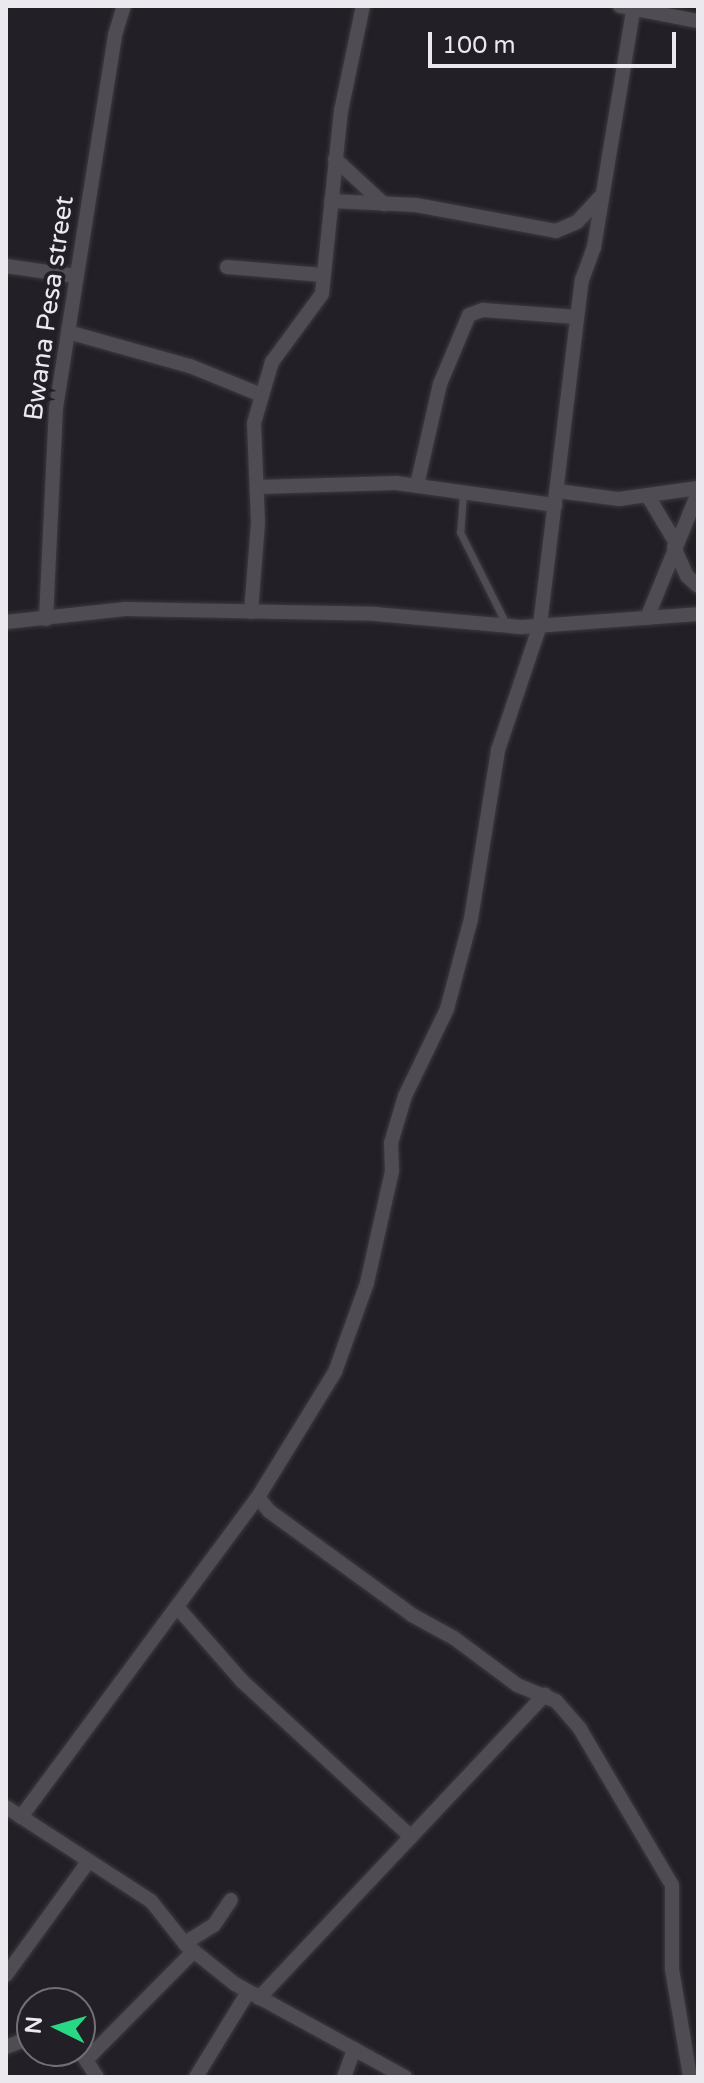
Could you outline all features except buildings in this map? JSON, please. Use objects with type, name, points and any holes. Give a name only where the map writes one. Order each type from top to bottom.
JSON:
[{"type":"street","name":"Bwana Pesa street","points":[[46,619],[46,535],[75,276],[124,6]]},
{"type":"street","points":[[251,612],[258,487],[254,423],[272,362],[322,294],[335,159],[363,6]]},
{"type":"street","points":[[21,1817],[258,1497],[335,1372],[367,1283],[392,1171],[391,1143],[405,1096],[447,1009],[471,919],[498,750],[540,625],[577,317],[594,247],[630,7],[698,21]]},
{"type":"street","points":[[335,159],[384,204]]},
{"type":"street","points":[[331,201],[467,213],[556,231],[577,222],[599,198]]},
{"type":"street","points":[[6,266],[75,276]]},
{"type":"street","points":[[227,267],[323,275]]},
{"type":"street","points":[[417,485],[440,384],[469,315],[483,310],[577,317]]},
{"type":"street","points":[[68,332],[190,366],[261,395]]},
{"type":"street","points":[[258,487],[417,485],[463,493],[556,498],[649,498],[698,491]]},
{"type":"street","points":[[647,618],[698,491]]},
{"type":"street","points":[[649,498],[675,545],[687,576],[698,586]]},
{"type":"street","points":[[6,622],[125,609],[375,614],[507,626],[698,614]]},
{"type":"street","points":[[258,1497],[269,1511],[400,1607],[454,1638],[517,1685],[545,1694],[580,1729],[672,1885],[672,1969],[690,2077]]},
{"type":"street","points":[[177,1607],[242,1681],[411,1837]]},
{"type":"street","points":[[196,2077],[253,1995],[411,1837],[545,1694]]},
{"type":"street","points":[[6,1807],[151,1901],[189,1947],[253,1995],[405,2077]]},
{"type":"street","points":[[6,1975],[88,1862]]},
{"type":"street","points":[[96,2042],[214,1925],[231,1900]]},
{"type":"street","points":[[344,2077],[354,2049]]},
{"type":"lane","points":[[463,493],[460,532],[507,626]]}]
